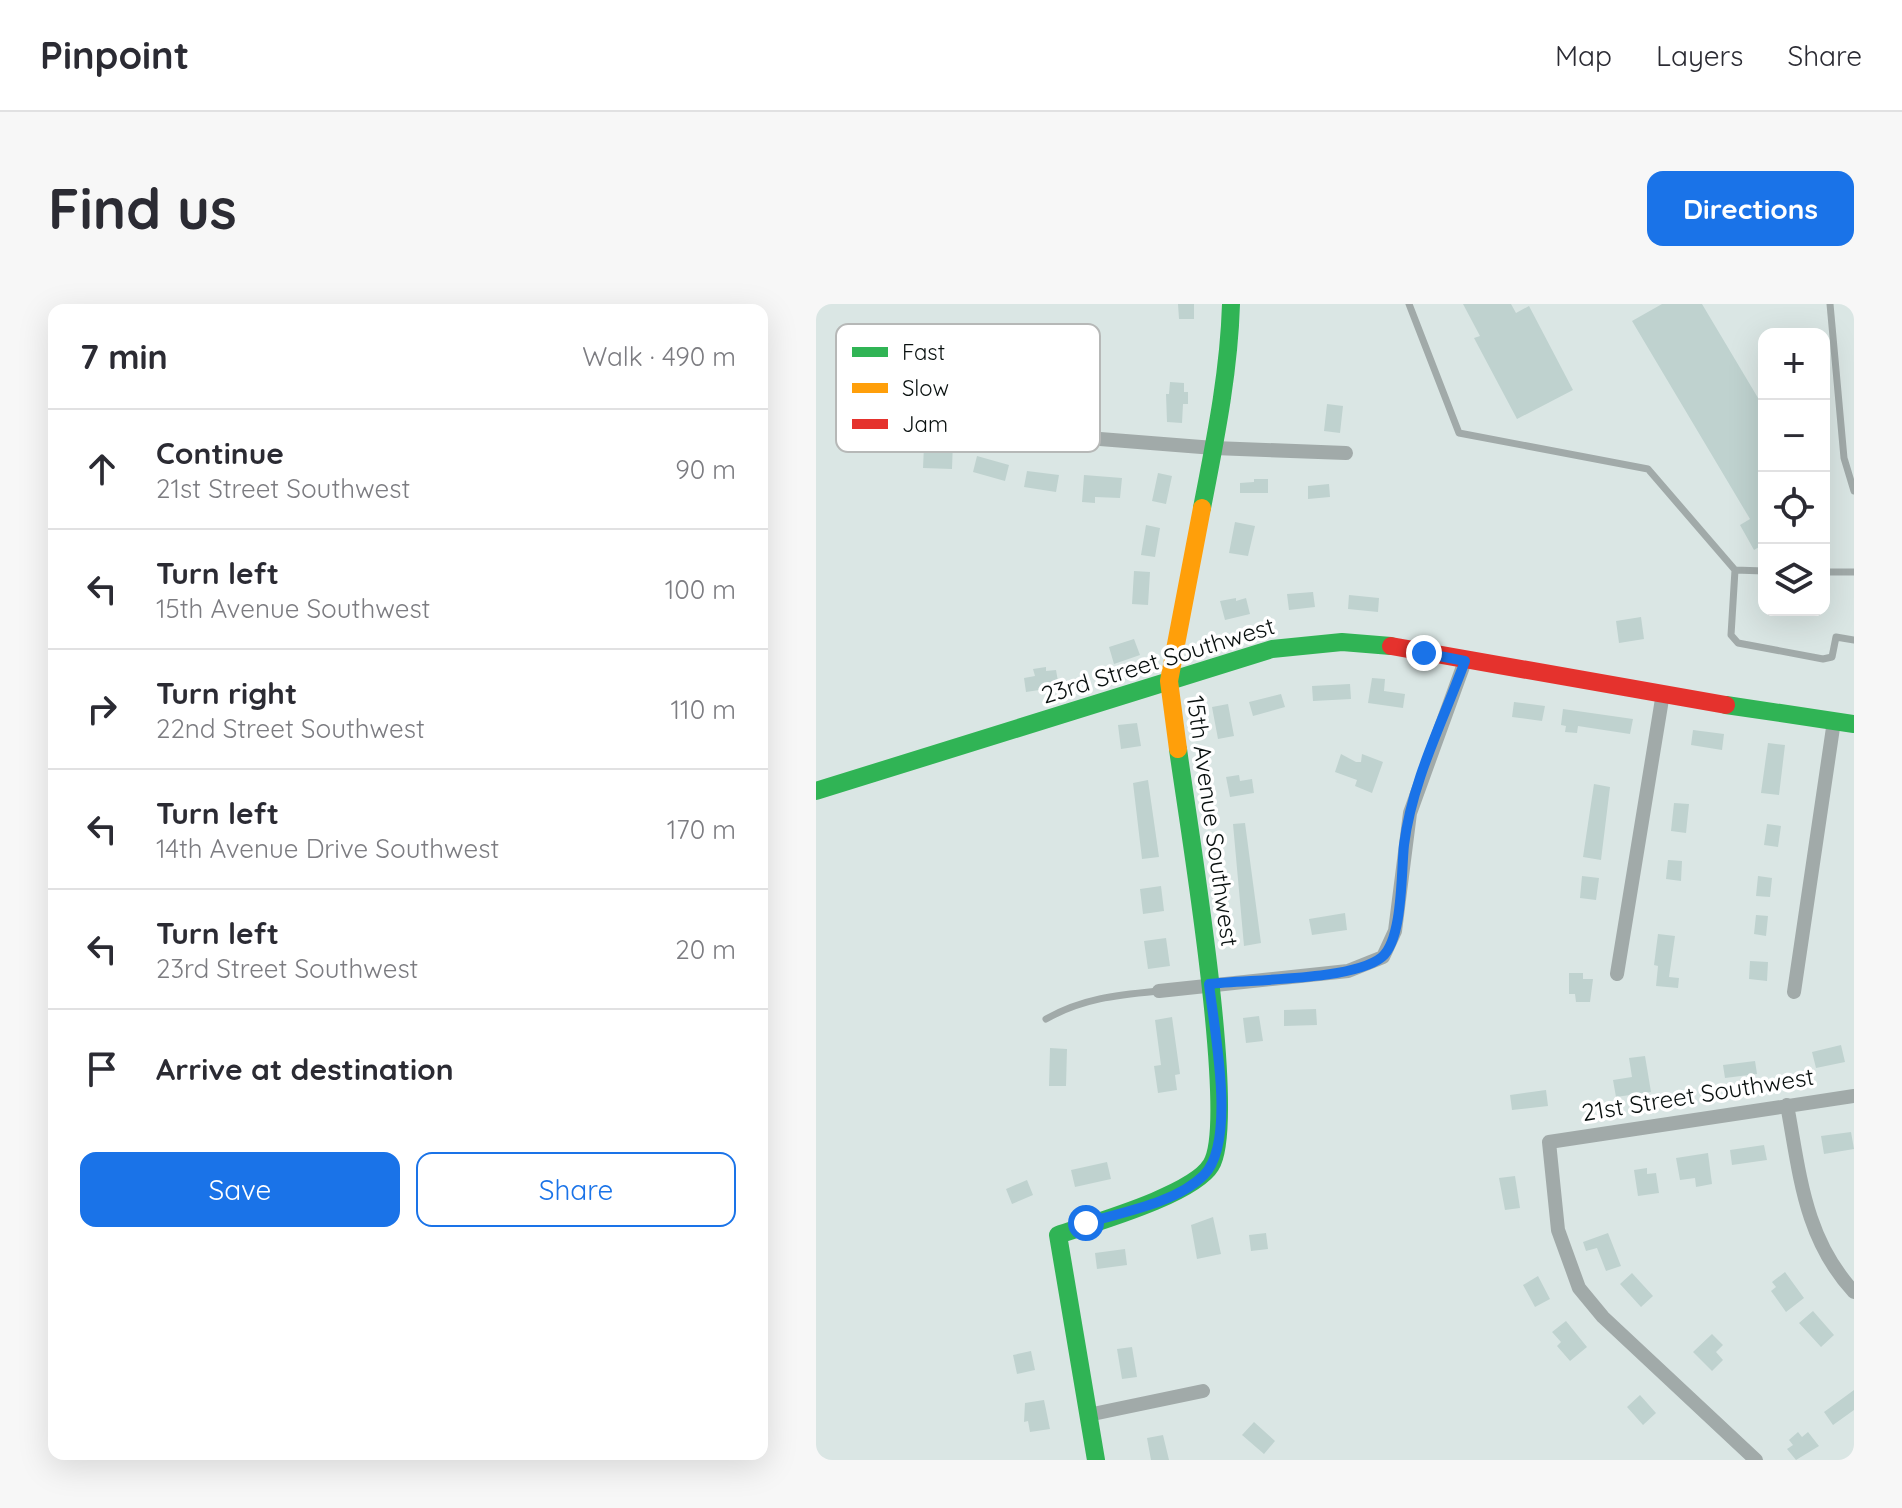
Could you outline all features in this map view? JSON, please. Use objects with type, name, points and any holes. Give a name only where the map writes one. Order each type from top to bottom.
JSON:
[{"type":"street","name":"15th Avenue Southwest","points":[[1088,1415],[1058,1235],[1174,1193],[1205,1174],[1216,1157],[1221,1121],[1190,814],[1169,681],[1228,369],[1231,304]]},
{"type":"street","points":[[1100,439],[1214,448],[1346,453]]},
{"type":"street","name":"23rd Street Southwest","points":[[824,788],[1272,649],[1306,642],[1354,644],[1854,724]]},
{"type":"street","points":[[1159,991],[1348,971],[1383,957],[1395,931],[1410,813],[1465,661]]},
{"type":"street","points":[[1617,974],[1663,693]]},
{"type":"street","points":[[1794,992],[1834,721]]},
{"type":"street","name":"21st Street Southwest","points":[[1756,1460],[1603,1317],[1579,1288],[1558,1230],[1549,1142],[1854,1096]]},
{"type":"street","points":[[1787,1105],[1797,1174],[1814,1234],[1854,1292]]},
{"type":"street","points":[[1096,1460],[1088,1415],[1203,1391]]},
{"type":"lane","points":[[1409,304],[1459,433],[1648,469],[1735,570],[1731,635],[1738,643],[1823,659],[1832,657],[1836,637],[1854,640]]},
{"type":"lane","points":[[1830,304],[1844,458],[1854,491]]},
{"type":"lane","points":[[1735,570],[1758,571]]},
{"type":"lane","points":[[1830,572],[1854,572]]},
{"type":"lane","points":[[816,802],[824,788]]},
{"type":"lane","points":[[1046,1019],[1072,1004],[1159,991]]},
{"type":"building","points":[[1178,304],[1194,304],[1194,319],[1179,319]]},
{"type":"building","points":[[1463,304],[1511,304],[1516,313],[1529,306],[1573,390],[1517,419],[1474,338],[1480,336]]},
{"type":"building","points":[[1662,304],[1702,304],[1758,398],[1758,548],[1754,550],[1740,525],[1750,519],[1632,321]]},
{"type":"building","points":[[1170,382],[1184,383],[1184,392],[1188,392],[1188,404],[1183,404],[1182,423],[1167,422],[1166,394],[1169,394]]},
{"type":"building","points":[[1327,404],[1343,406],[1340,433],[1324,431]]},
{"type":"building","points":[[924,452],[953,452],[952,469],[923,468]]},
{"type":"building","points":[[977,456],[1009,465],[1005,481],[973,472]]},
{"type":"building","points":[[1027,471],[1059,475],[1056,492],[1024,487]]},
{"type":"building","points":[[1158,473],[1172,476],[1166,504],[1152,501]]},
{"type":"building","points":[[1084,475],[1122,478],[1120,498],[1095,497],[1095,503],[1082,502]]},
{"type":"building","points":[[1254,479],[1268,479],[1268,493],[1240,493],[1240,483],[1254,482]]},
{"type":"building","points":[[1329,484],[1330,497],[1308,499],[1308,486]]},
{"type":"building","points":[[1235,522],[1255,526],[1248,556],[1229,553]]},
{"type":"building","points":[[1146,525],[1160,528],[1155,557],[1141,555]]},
{"type":"building","points":[[1134,571],[1150,572],[1148,605],[1132,604]]},
{"type":"building","points":[[1313,592],[1315,607],[1289,610],[1287,594]]},
{"type":"building","points":[[1349,595],[1379,598],[1378,612],[1348,609]]},
{"type":"building","points":[[1236,598],[1236,601],[1246,598],[1250,614],[1225,620],[1220,601]]},
{"type":"building","points":[[1641,617],[1644,639],[1619,643],[1616,621]]},
{"type":"building","points":[[1134,639],[1140,655],[1114,664],[1109,647]]},
{"type":"building","points":[[1046,667],[1046,671],[1056,670],[1059,687],[1026,692],[1024,678],[1035,676],[1033,669]]},
{"type":"building","points":[[1372,678],[1385,679],[1384,691],[1405,694],[1403,708],[1368,703]]},
{"type":"building","points":[[1350,684],[1351,699],[1313,701],[1312,686]]},
{"type":"building","points":[[1281,694],[1285,707],[1253,716],[1249,702]]},
{"type":"building","points":[[1514,702],[1545,706],[1542,721],[1512,717]]},
{"type":"building","points":[[1228,704],[1234,736],[1218,739],[1212,707]]},
{"type":"building","points":[[1563,709],[1633,719],[1630,734],[1578,726],[1577,733],[1565,732],[1566,726],[1561,725]]},
{"type":"building","points":[[1137,723],[1141,746],[1121,749],[1118,725]]},
{"type":"building","points":[[1693,730],[1724,734],[1722,750],[1691,745]]},
{"type":"building","points":[[1768,743],[1785,745],[1779,795],[1761,793]]},
{"type":"building","points":[[1341,754],[1356,762],[1361,762],[1362,754],[1383,762],[1372,793],[1355,786],[1357,780],[1335,772]]},
{"type":"building","points":[[1239,775],[1240,781],[1252,779],[1254,793],[1230,797],[1226,777]]},
{"type":"building","points":[[1148,780],[1159,857],[1142,859],[1133,783]]},
{"type":"building","points":[[1594,784],[1610,787],[1601,860],[1583,857]]},
{"type":"building","points":[[1674,803],[1689,804],[1686,833],[1671,831]]},
{"type":"building","points":[[1245,823],[1261,943],[1244,946],[1233,824]]},
{"type":"building","points":[[1767,824],[1781,826],[1778,847],[1764,845]]},
{"type":"building","points":[[1668,860],[1682,861],[1681,881],[1666,879]]},
{"type":"building","points":[[1582,876],[1599,878],[1596,900],[1580,898]]},
{"type":"building","points":[[1758,876],[1772,878],[1770,897],[1756,896]]},
{"type":"building","points":[[1161,886],[1164,911],[1143,914],[1140,889]]},
{"type":"building","points":[[1345,913],[1347,930],[1312,935],[1309,919]]},
{"type":"building","points":[[1756,915],[1768,916],[1766,936],[1754,934]]},
{"type":"building","points":[[1658,934],[1675,936],[1669,977],[1679,978],[1678,988],[1656,986],[1658,966],[1654,965]]},
{"type":"building","points":[[1166,938],[1170,966],[1148,969],[1144,941]]},
{"type":"building","points":[[1750,961],[1768,962],[1767,981],[1749,979]]},
{"type":"building","points":[[1569,973],[1583,973],[1583,979],[1593,979],[1590,1002],[1576,1002],[1575,994],[1569,994]]},
{"type":"building","points":[[1316,1009],[1317,1025],[1284,1026],[1284,1010]]},
{"type":"building","points":[[1259,1016],[1263,1041],[1246,1043],[1243,1018]]},
{"type":"building","points":[[1172,1017],[1180,1074],[1175,1075],[1177,1090],[1158,1093],[1154,1066],[1161,1065],[1155,1020]]},
{"type":"building","points":[[1841,1045],[1845,1062],[1816,1068],[1812,1052]]},
{"type":"building","points":[[1050,1048],[1067,1049],[1066,1086],[1049,1086]]},
{"type":"building","points":[[1645,1056],[1651,1092],[1616,1097],[1613,1080],[1632,1077],[1629,1058]]},
{"type":"building","points":[[1755,1061],[1757,1074],[1725,1078],[1723,1065]]},
{"type":"building","points":[[1546,1090],[1548,1106],[1512,1110],[1510,1095]]},
{"type":"building","points":[[1851,1132],[1854,1149],[1824,1154],[1821,1136]]},
{"type":"building","points":[[1764,1145],[1767,1160],[1732,1165],[1730,1150]]},
{"type":"building","points":[[1708,1153],[1712,1184],[1696,1187],[1695,1178],[1680,1180],[1676,1158]]},
{"type":"building","points":[[1107,1162],[1111,1179],[1075,1187],[1071,1170]]},
{"type":"building","points":[[1647,1168],[1647,1174],[1656,1173],[1659,1193],[1638,1196],[1634,1170]]},
{"type":"building","points":[[1515,1176],[1520,1208],[1505,1210],[1499,1178]]},
{"type":"building","points":[[1027,1180],[1033,1195],[1012,1204],[1006,1189]]},
{"type":"building","points":[[1213,1217],[1221,1254],[1197,1259],[1191,1225]]},
{"type":"building","points":[[1266,1233],[1268,1249],[1251,1251],[1249,1235]]},
{"type":"building","points":[[1608,1233],[1621,1266],[1606,1271],[1597,1248],[1586,1251],[1583,1242]]},
{"type":"building","points":[[1125,1249],[1127,1265],[1097,1269],[1095,1253]]},
{"type":"building","points":[[1785,1272],[1804,1298],[1786,1312],[1771,1291],[1776,1287],[1772,1282]]},
{"type":"building","points":[[1632,1273],[1653,1296],[1641,1307],[1620,1284]]},
{"type":"building","points":[[1538,1276],[1550,1299],[1535,1307],[1523,1285]]},
{"type":"building","points":[[1813,1311],[1834,1335],[1821,1347],[1799,1323]]},
{"type":"building","points":[[1566,1321],[1587,1347],[1570,1361],[1557,1346],[1561,1342],[1552,1332]]},
{"type":"building","points":[[1712,1334],[1723,1345],[1716,1352],[1723,1360],[1712,1371],[1693,1352]]},
{"type":"building","points":[[1132,1347],[1137,1377],[1122,1379],[1117,1349]]},
{"type":"building","points":[[1031,1351],[1035,1370],[1017,1374],[1013,1355]]},
{"type":"building","points":[[1854,1390],[1854,1410],[1833,1425],[1824,1412]]},
{"type":"building","points":[[1640,1395],[1656,1413],[1643,1425],[1627,1407]]},
{"type":"building","points":[[1044,1400],[1050,1429],[1030,1432],[1028,1421],[1024,1422],[1025,1403]]},
{"type":"building","points":[[1254,1422],[1275,1441],[1264,1454],[1242,1435]]},
{"type":"building","points":[[1798,1432],[1802,1437],[1808,1432],[1819,1446],[1796,1460],[1787,1449],[1793,1445],[1789,1440]]},
{"type":"building","points":[[1163,1435],[1169,1460],[1151,1460],[1147,1438]]},
{"type":"traffic: fast","points":[[1202,508],[1224,381],[1231,304]]},
{"type":"traffic: fast","points":[[816,791],[1272,649],[1342,642],[1391,646]]},
{"type":"traffic: fast","points":[[1726,705],[1854,724]]},
{"type":"traffic: fast","points":[[1096,1460],[1058,1235],[1141,1207],[1184,1187],[1211,1165],[1218,1137],[1215,1032],[1178,749]]},
{"type":"traffic: slow","points":[[1178,749],[1169,681],[1202,508]]},
{"type":"traffic: jam","points":[[1391,646],[1726,705]]},
{"type":"route","points":[[1086,1223],[1174,1193],[1205,1174],[1216,1157],[1221,1121],[1209,984],[1348,971],[1373,963],[1389,950],[1395,931],[1410,813],[1418,783],[1465,661],[1424,653]]}]
